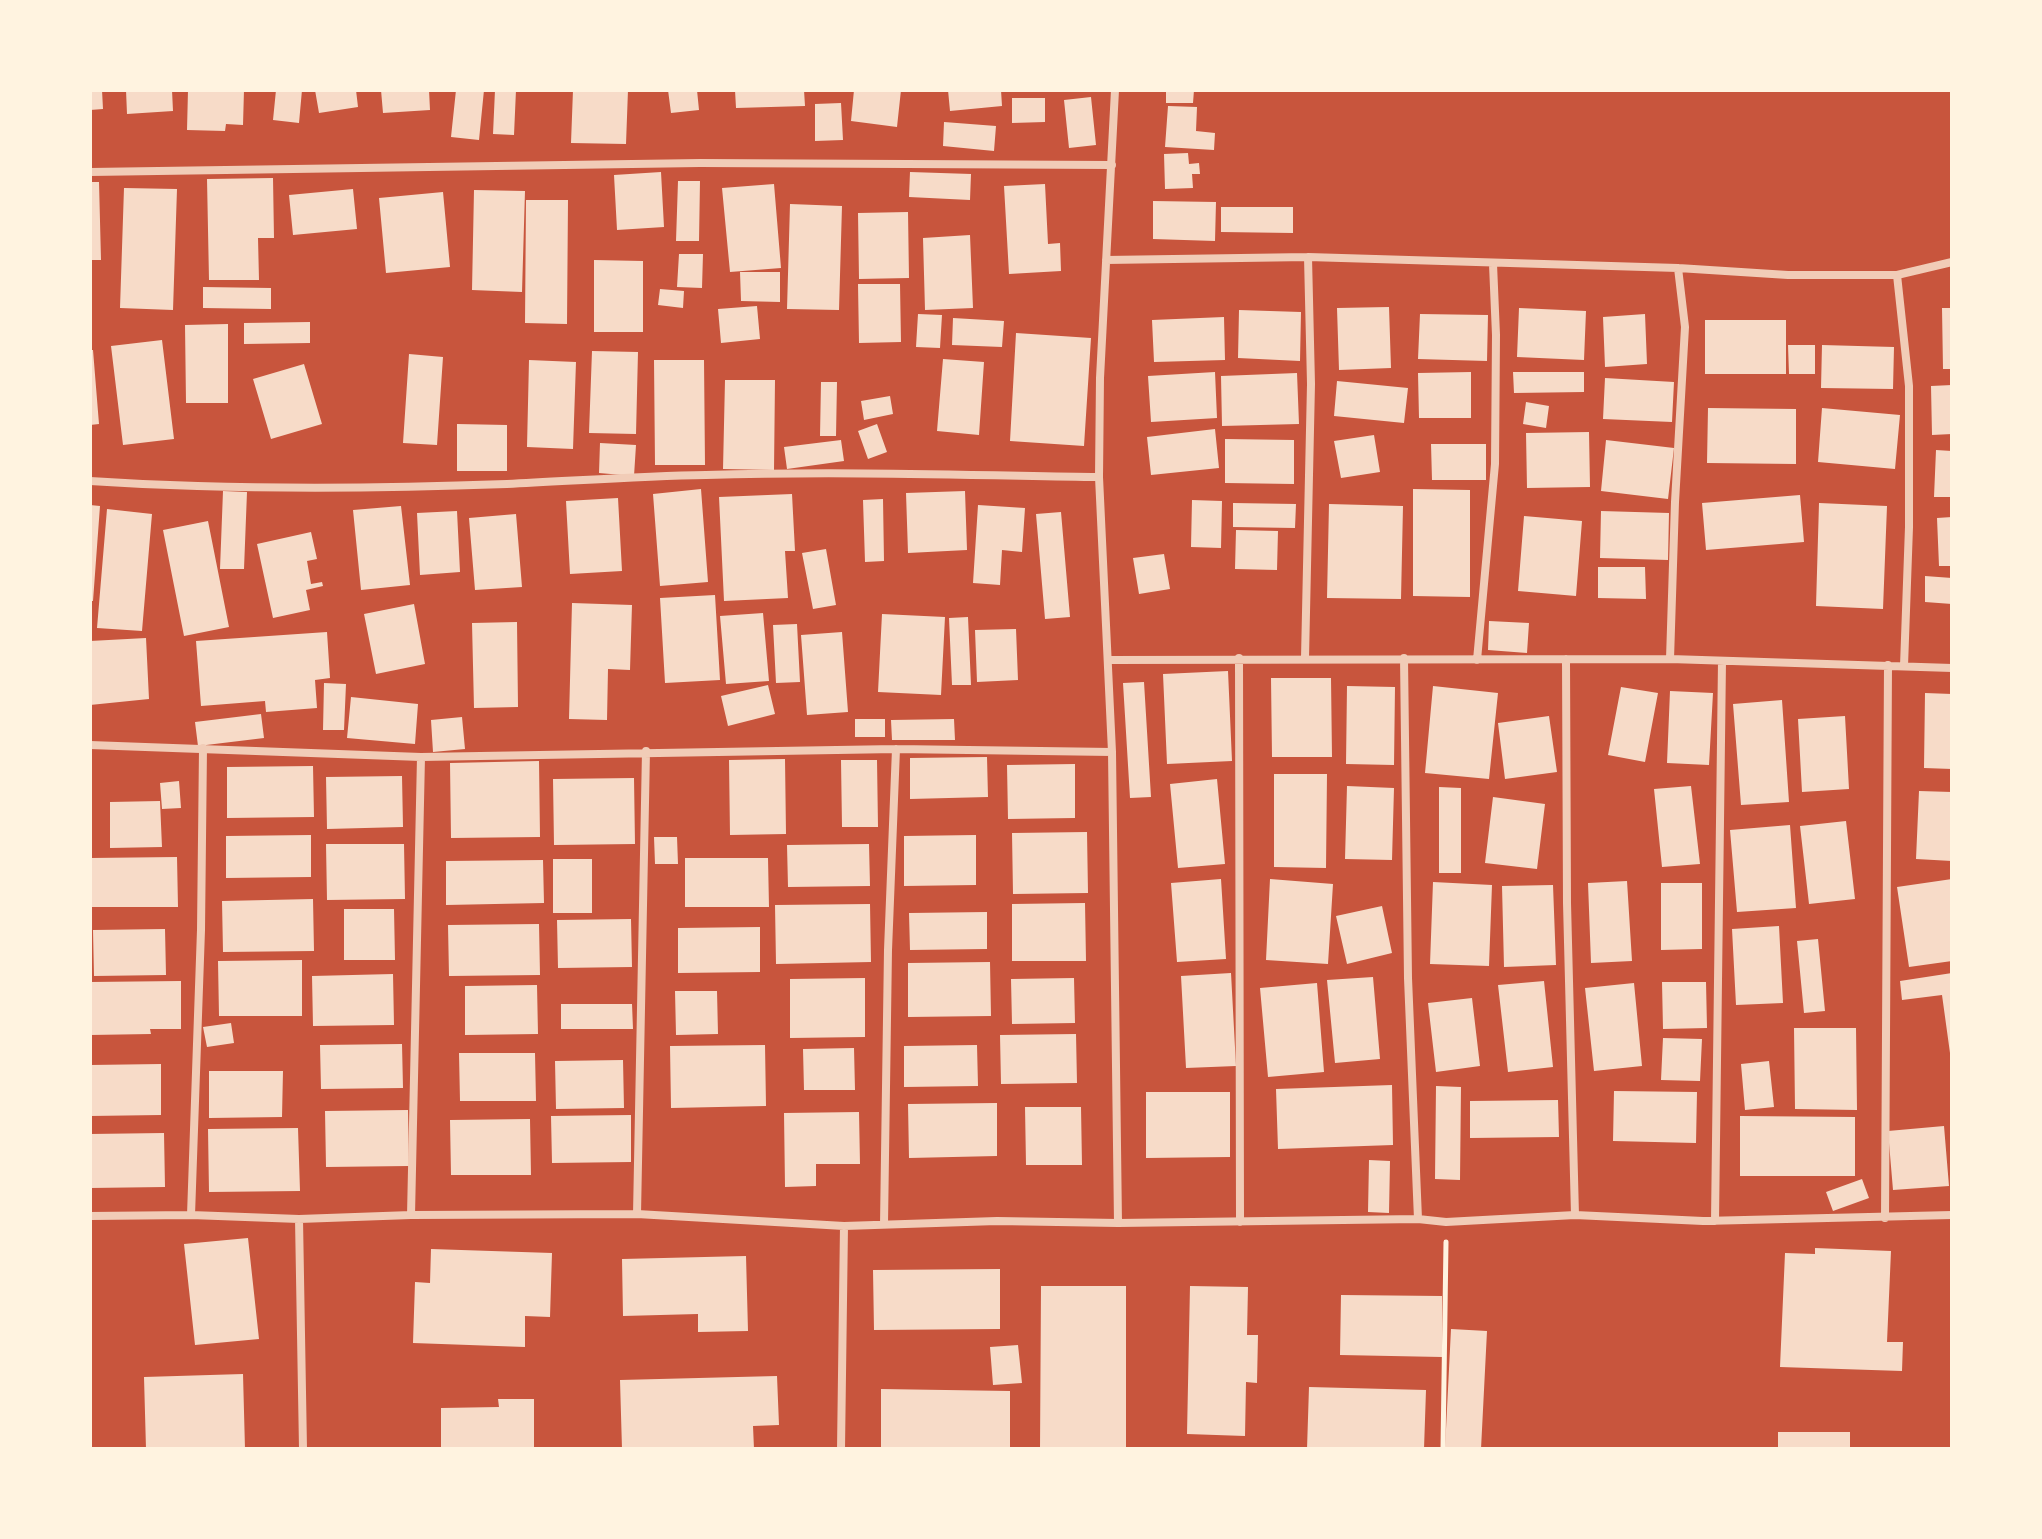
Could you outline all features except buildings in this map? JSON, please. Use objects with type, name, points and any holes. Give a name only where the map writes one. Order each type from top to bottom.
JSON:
[{"type":"street","points":[[1115,90],[1100,378],[1099,477],[1112,752],[1118,1223]]},
{"type":"street","points":[[90,172],[700,163],[1112,165]]},
{"type":"street","points":[[1106,260],[1308,257],[1678,268],[1788,275],[1897,275],[1952,262]]},
{"type":"street","points":[[1305,658],[1311,384],[1308,257]]},
{"type":"street","points":[[1477,660],[1495,464],[1493,264]]},
{"type":"street","points":[[1670,659],[1685,327],[1678,268]]},
{"type":"street","points":[[1897,275],[1909,386],[1909,527],[1904,666]]},
{"type":"street","points":[[90,481],[183,487],[330,487],[749,474],[1099,477]]},
{"type":"street","points":[[1239,658],[1240,1222]]},
{"type":"street","points":[[1404,658],[1408,978],[1418,1219]]},
{"type":"street","points":[[1566,659],[1575,1215]]},
{"type":"street","points":[[1108,660],[1670,659],[1952,668]]},
{"type":"street","points":[[1715,1221],[1722,661]]},
{"type":"street","points":[[1885,1218],[1888,665]]},
{"type":"street","points":[[90,745],[421,757],[896,749],[1112,752]]},
{"type":"street","points":[[191,1215],[201,930],[203,748]]},
{"type":"street","points":[[884,1224],[888,950],[896,749]]},
{"type":"street","points":[[637,1214],[646,751]]},
{"type":"street","points":[[411,1215],[421,757]]},
{"type":"street","points":[[90,1216],[191,1215],[299,1219],[637,1214],[844,1226],[997,1221],[1118,1223],[1418,1219],[1446,1222],[1575,1215],[1715,1221],[1952,1215]]},
{"type":"street","points":[[299,1219],[303,1449]]},
{"type":"street","points":[[841,1449],[844,1226]]},
{"type":"path","points":[[1443,1449],[1446,1222]]}]
